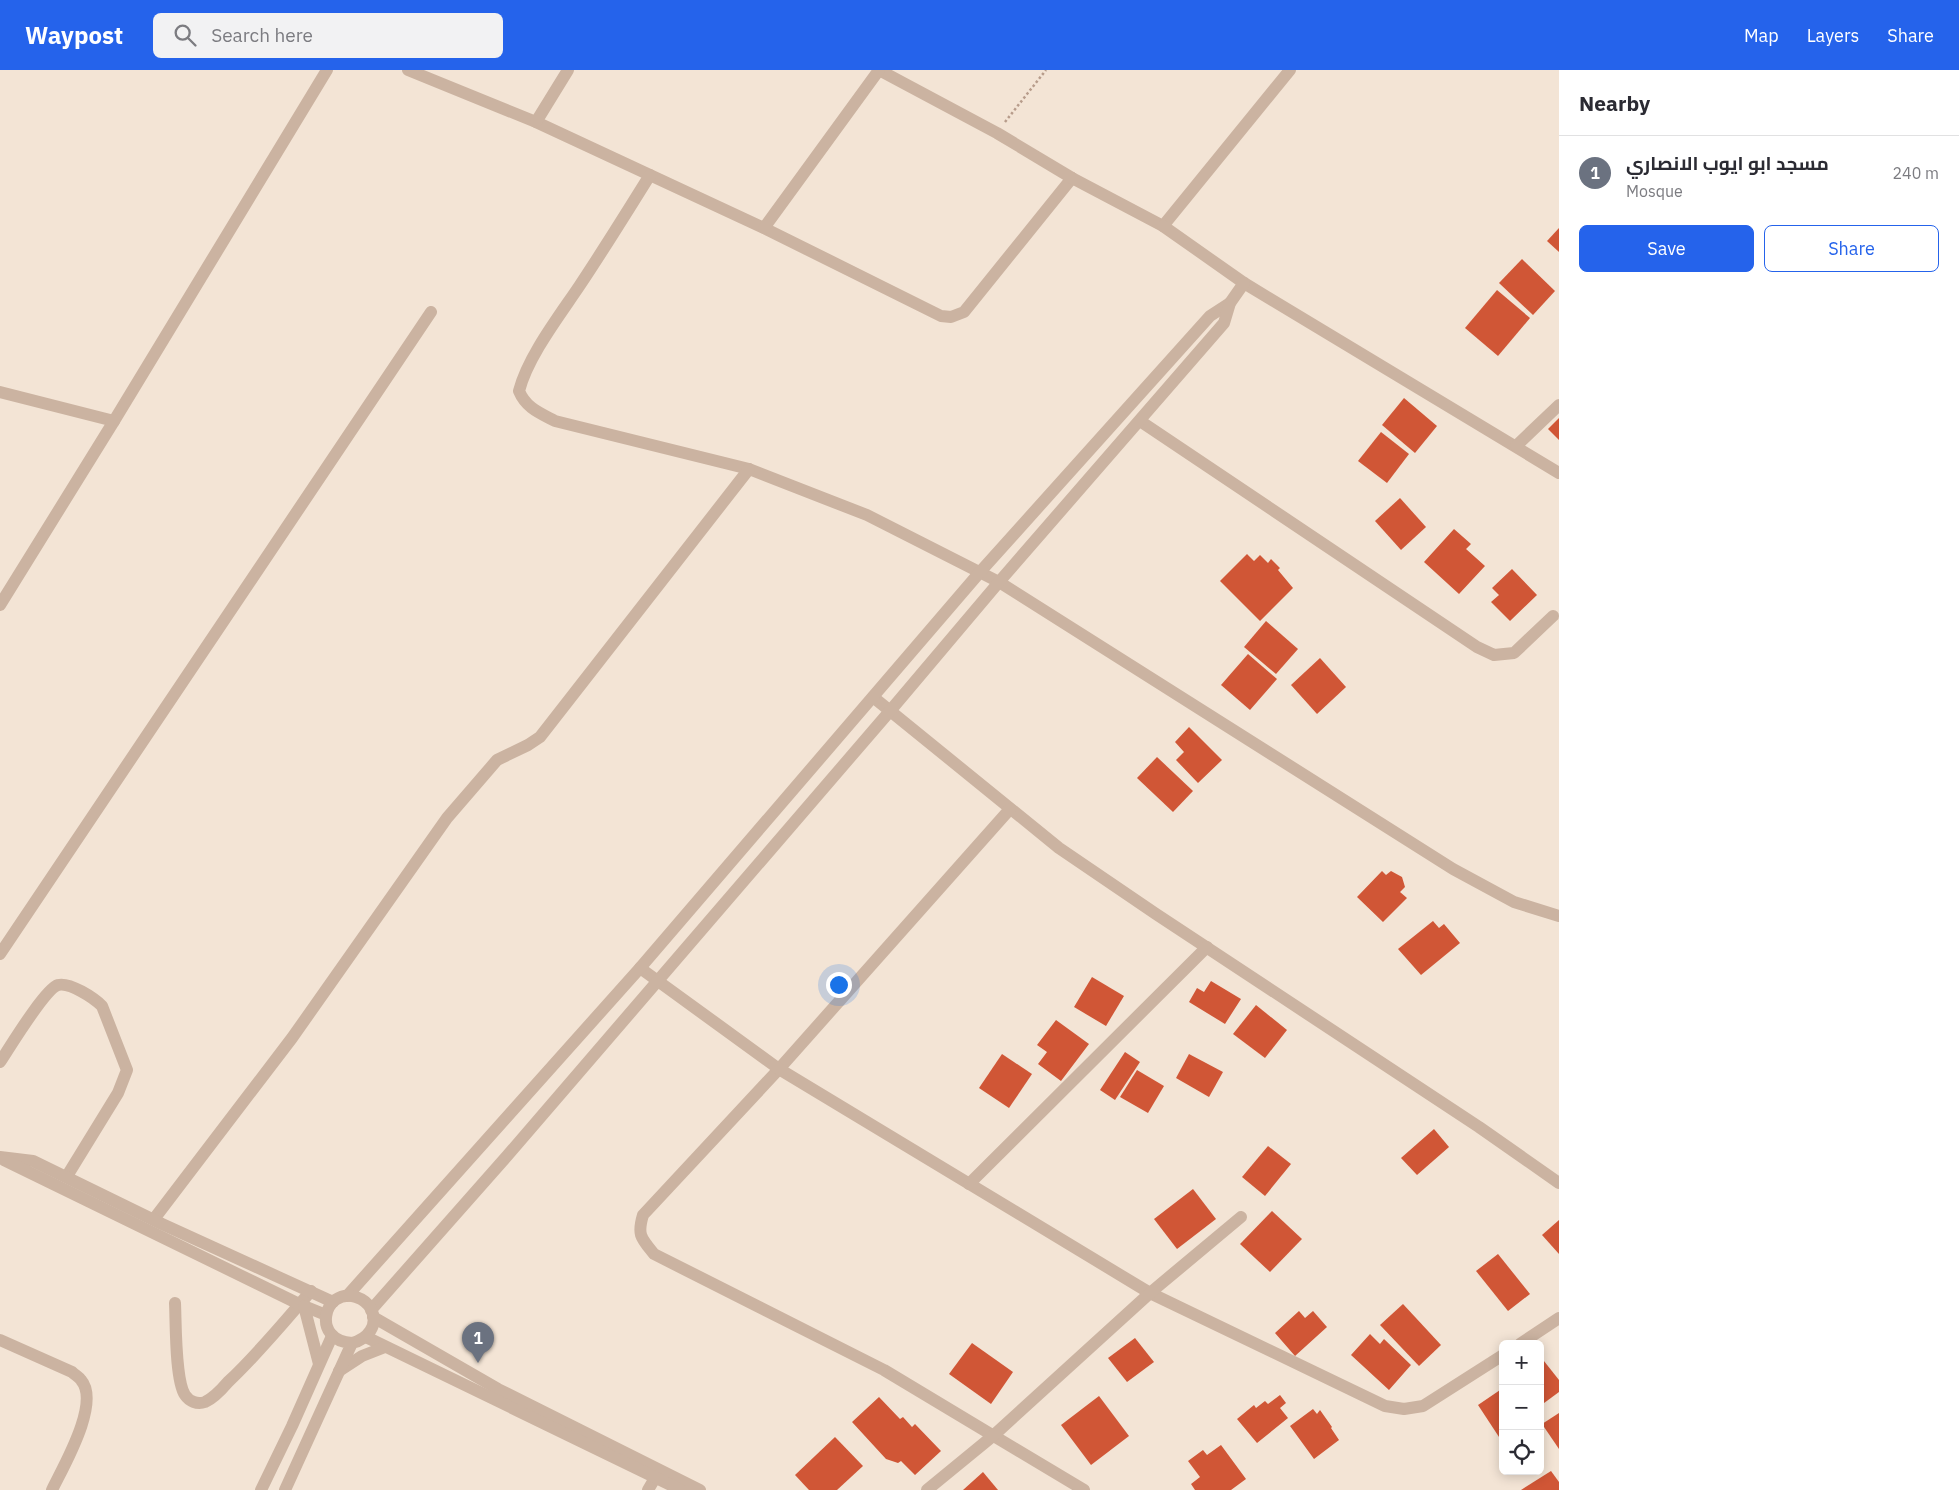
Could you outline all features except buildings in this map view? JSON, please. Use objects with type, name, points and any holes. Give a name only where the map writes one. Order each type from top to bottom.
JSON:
[{"type":"street","points":[[0,604],[114,421],[326,70]]},
{"type":"street","points":[[408,70],[536,122],[764,228],[941,316],[951,317],[964,312],[1072,178]]},
{"type":"street","points":[[536,122],[568,70]]},
{"type":"street","points":[[764,228],[879,70],[997,133],[1072,178],[1162,226],[1244,284],[1559,473]]},
{"type":"street","points":[[1162,226],[1290,70]]},
{"type":"street","points":[[650,175],[547,335],[528,368],[519,391],[523,400],[533,410],[555,421],[749,469],[867,515],[999,582],[1454,869],[1514,902],[1559,916]]},
{"type":"street","points":[[285,1490],[352,1344],[366,1337],[370,1332],[372,1313],[999,582],[1224,323],[1230,303],[1244,284]]},
{"type":"street","points":[[352,1344],[338,1340],[327,1330],[326,1315],[333,1302],[347,1296],[640,968],[980,572],[1210,316],[1230,303]]},
{"type":"street","points":[[0,954],[431,312]]},
{"type":"street","points":[[0,392],[114,421]]},
{"type":"street","points":[[1516,446],[1559,406]]},
{"type":"street","points":[[1140,421],[1485,651],[1494,655],[1514,653],[1553,616]]},
{"type":"street","points":[[154,1220],[292,1038],[447,818],[497,760],[540,737],[749,469]]},
{"type":"street","points":[[873,697],[1059,848],[1479,1127],[1559,1184]]},
{"type":"street","points":[[1010,809],[779,1069],[643,1215],[639,1230],[643,1240],[654,1254],[884,1370],[1084,1490]]},
{"type":"street","points":[[970,1184],[1207,947]]},
{"type":"street","points":[[640,968],[779,1069],[1150,1294],[1385,1406],[1404,1410],[1423,1406],[1499,1358]]},
{"type":"street","points":[[0,1062],[46,995],[57,985],[65,985],[75,989],[96,1000],[102,1006],[127,1070],[118,1093],[67,1176]]},
{"type":"street","points":[[0,1158],[33,1161],[154,1220],[333,1302]]},
{"type":"street","points":[[0,1158],[107,1212],[326,1315]]},
{"type":"street","points":[[927,1490],[994,1435],[1150,1294],[1241,1217]]},
{"type":"street","points":[[175,1303],[178,1368],[181,1385],[185,1395],[193,1402],[198,1403],[205,1402],[238,1373],[302,1305],[310,1291]]},
{"type":"street","points":[[347,1296],[361,1299],[372,1313],[498,1389],[700,1490]]},
{"type":"street","points":[[302,1305],[319,1364]]},
{"type":"street","points":[[1526,1340],[1559,1318]]},
{"type":"street","points":[[261,1490],[332,1336]]},
{"type":"street","points":[[366,1337],[681,1490]]},
{"type":"street","points":[[0,1340],[72,1372],[82,1380],[85,1388],[87,1397],[86,1411],[82,1425],[52,1490]]},
{"type":"street","points":[[339,1371],[362,1356],[385,1346]]},
{"type":"street","points":[[648,1490],[655,1478]]},
{"type":"path","points":[[997,133],[1046,70]]},
{"type":"place","name":"مسجد ابو ايوب الانصاري","points":[[478,1363]]}]
